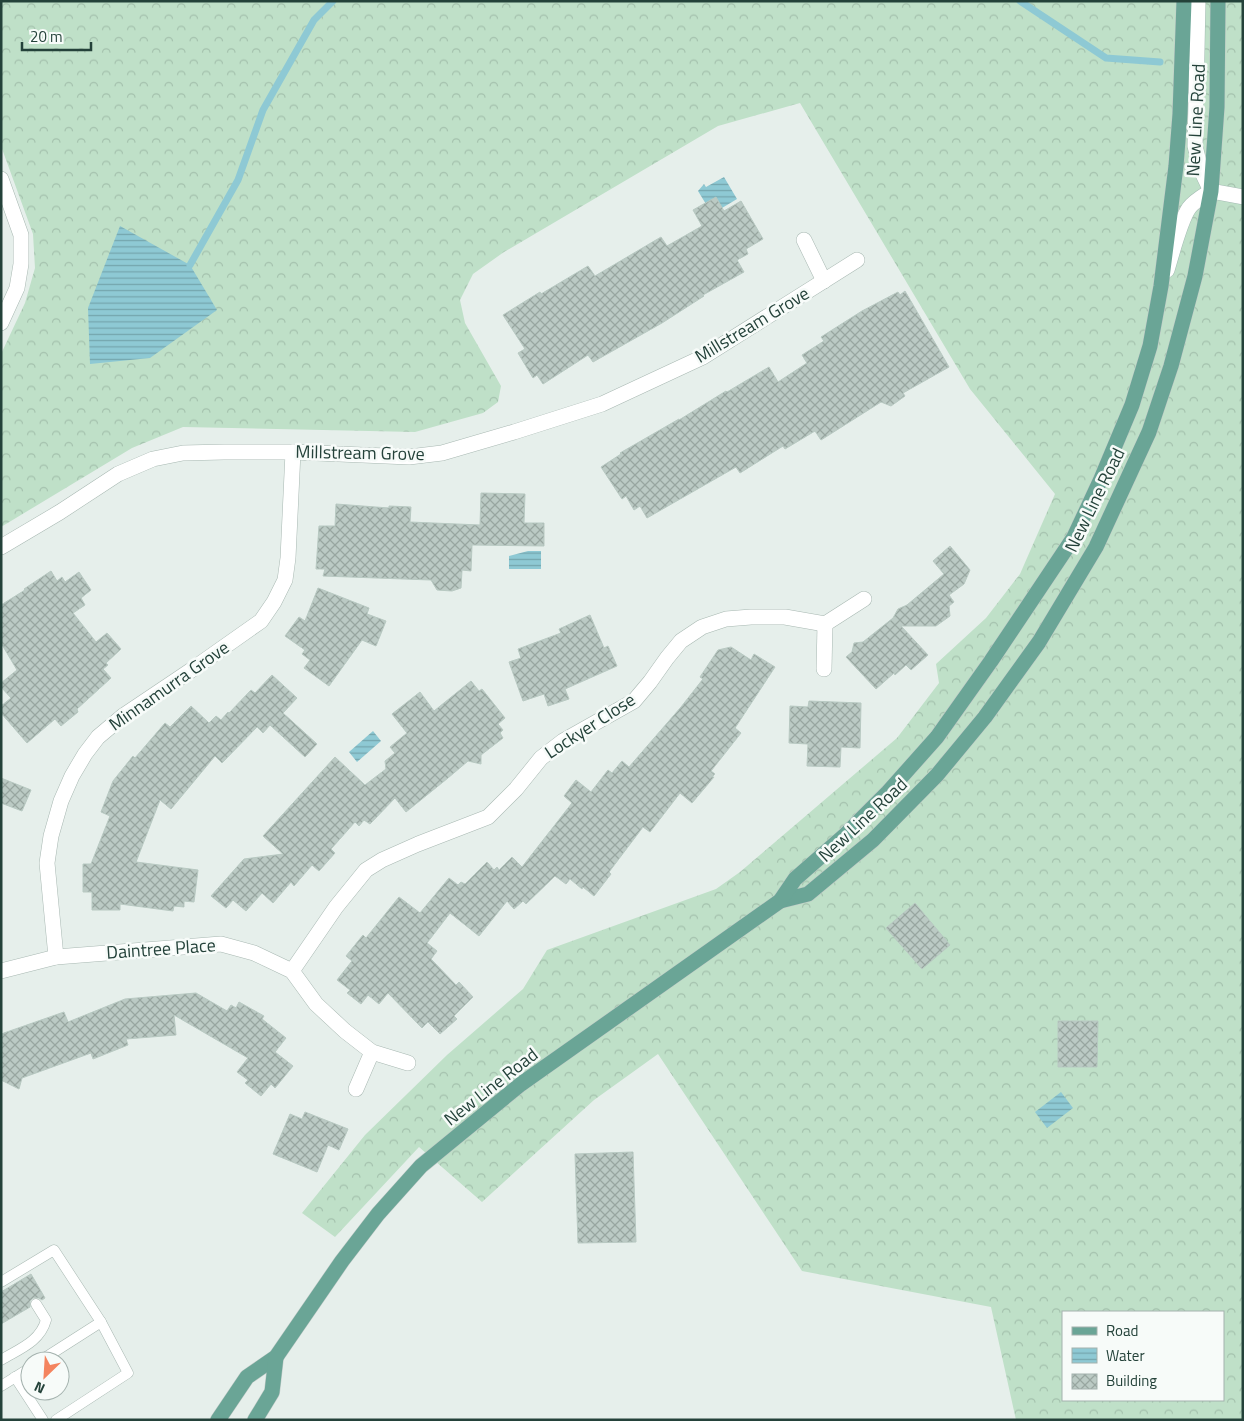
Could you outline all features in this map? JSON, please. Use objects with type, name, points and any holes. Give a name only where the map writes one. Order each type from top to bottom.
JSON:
[{"type":"main road","name":"New Line Road","points":[[218,1420],[247,1377],[276,1357],[342,1261],[378,1214],[422,1166],[521,1084],[780,901],[795,879],[844,836],[888,792],[937,737],[991,661],[1074,537],[1132,405],[1150,346],[1161,286],[1176,166],[1180,123],[1184,1]]},
{"type":"main road","name":"New Line Road","points":[[780,901],[808,894],[873,840],[937,775],[985,717],[1039,642],[1096,547],[1149,432],[1171,366],[1195,276],[1211,191],[1217,107],[1218,1]]},
{"type":"main road","name":"New Line Road","points":[[255,1420],[272,1392],[276,1357]]},
{"type":"street","points":[[1198,1],[1195,146],[1201,170],[1211,191]]},
{"type":"street","points":[[1,179],[21,235],[21,264],[17,288],[1,323]]},
{"type":"street","points":[[1161,286],[1188,209],[1198,199],[1211,191],[1243,198]]},
{"type":"street","name":"Millstream Grove","points":[[804,240],[824,281]]},
{"type":"street","name":"Millstream Grove","points":[[1,547],[60,512],[118,474],[153,459],[183,453],[224,452],[293,452],[409,457],[442,453],[602,404],[703,357],[857,260]]},
{"type":"street","name":"Minnamurra Grove","points":[[56,956],[47,863],[51,836],[61,801],[84,754],[98,737],[123,716],[261,621],[274,602],[285,580],[288,558],[293,452]]},
{"type":"street","points":[[824,669],[825,624],[864,599]]},
{"type":"street","name":"Lockyer Close","points":[[292,971],[336,907],[366,870],[382,860],[418,844],[488,817],[516,789],[541,758],[563,741],[634,701],[682,641],[702,627],[726,619],[751,616],[785,617],[825,624]]},
{"type":"street","name":"Daintree Place","points":[[1,971],[56,956],[221,944],[254,953],[292,971],[316,1004],[345,1031],[372,1052],[408,1063]]},
{"type":"street","points":[[356,1089],[372,1052]]},
{"type":"lane","points":[[1,1282],[18,1277],[54,1250],[101,1322],[128,1374],[56,1420]]},
{"type":"lane","points":[[1,1360],[36,1339],[43,1329],[46,1320],[36,1304]]},
{"type":"lane","points":[[56,1351],[101,1322]]},
{"type":"lane","points":[[1,1386],[20,1374]]},
{"type":"lane","points":[[15,1377],[43,1420]]},
{"type":"green space","points":[[1,1],[1243,1],[1243,1420],[1016,1420],[991,1307],[802,1271],[658,1054],[594,1100],[482,1202],[419,1147],[335,1237],[302,1213],[365,1135],[447,1055],[523,989],[547,950],[716,889],[740,872],[897,738],[939,683],[936,664],[986,618],[1020,574],[1055,494],[970,389],[800,103],[718,126],[504,252],[473,274],[460,300],[465,323],[501,386],[498,402],[483,413],[415,432],[183,427],[132,448],[1,527],[1,354],[25,303],[35,268],[33,234],[1,146]]},
{"type":"water","points":[[724,177],[737,199],[712,214],[698,191],[704,184],[706,187]]},
{"type":"water","points":[[120,226],[190,265],[217,310],[150,358],[90,364],[88,308]]},
{"type":"water","points":[[528,551],[541,551],[541,569],[509,569],[509,556]]},
{"type":"water","points":[[373,731],[381,741],[357,762],[349,752]]},
{"type":"water","points":[[1061,1092],[1073,1108],[1047,1128],[1035,1112]]},
{"type":"building","points":[[716,197],[724,211],[741,201],[763,239],[746,249],[748,254],[737,260],[744,272],[703,295],[662,323],[593,362],[588,355],[543,384],[537,375],[533,378],[518,353],[525,349],[503,315],[588,266],[595,276],[661,237],[667,246],[702,226],[693,210]]},
{"type":"building","points":[[905,291],[949,367],[903,393],[905,396],[891,406],[881,402],[821,440],[815,431],[785,449],[783,446],[740,473],[736,467],[647,518],[640,506],[634,510],[626,496],[622,499],[601,467],[620,453],[769,367],[778,382],[807,363],[802,355],[824,341],[821,337],[862,311],[898,292],[900,295]]},
{"type":"building","points":[[481,493],[525,494],[524,523],[544,523],[544,546],[472,545],[471,571],[462,570],[461,588],[452,591],[437,590],[431,580],[323,576],[325,569],[316,569],[319,526],[335,526],[336,504],[389,508],[389,506],[411,507],[410,522],[480,525]]},
{"type":"building","points":[[950,546],[970,570],[964,584],[949,595],[954,602],[949,606],[950,616],[936,626],[901,626],[928,655],[911,670],[906,665],[876,689],[846,657],[852,652],[854,643],[863,642],[893,618],[898,609],[907,605],[944,574],[933,561]]},
{"type":"building","points":[[51,571],[57,581],[62,577],[65,582],[79,572],[91,590],[81,598],[85,605],[73,613],[96,642],[107,633],[121,649],[106,663],[108,665],[103,669],[111,678],[77,709],[78,712],[61,726],[55,719],[27,743],[1,713],[1,706],[11,698],[1,687],[1,683],[17,670],[1,643],[1,605]]},
{"type":"building","points":[[318,588],[369,608],[367,614],[386,621],[376,646],[362,640],[329,686],[304,668],[310,660],[302,654],[305,650],[285,636],[299,617],[305,621]]},
{"type":"building","points":[[590,615],[604,648],[608,646],[617,666],[565,689],[569,699],[548,706],[544,694],[523,701],[509,662],[521,658],[518,649],[561,633],[559,629]]},
{"type":"building","points":[[731,647],[751,660],[754,654],[775,667],[735,728],[741,733],[711,771],[715,774],[712,777],[714,777],[692,803],[680,793],[650,832],[643,827],[609,872],[611,874],[594,896],[570,879],[566,884],[555,876],[526,904],[523,901],[514,909],[507,901],[479,936],[450,913],[427,943],[437,951],[431,959],[456,985],[459,982],[473,997],[454,1016],[457,1019],[440,1034],[428,1022],[422,1028],[388,993],[379,1004],[368,995],[361,1004],[347,993],[350,990],[337,980],[352,961],[346,956],[363,935],[366,938],[399,897],[420,913],[449,878],[458,885],[461,882],[465,884],[487,862],[494,870],[497,867],[499,870],[512,857],[522,867],[572,803],[564,796],[576,780],[591,792],[608,770],[612,773],[622,761],[629,767],[703,679],[700,677],[718,650]]},
{"type":"building","points":[[272,675],[297,698],[283,713],[317,744],[305,757],[270,725],[263,733],[257,727],[222,763],[215,756],[171,809],[160,800],[136,862],[198,870],[194,902],[184,901],[184,907],[174,906],[173,911],[120,904],[120,910],[92,910],[92,892],[83,892],[83,864],[91,864],[110,816],[101,812],[113,781],[133,756],[135,758],[165,723],[170,727],[191,706],[209,723],[216,716],[221,720],[251,690],[255,693]]},
{"type":"building","points":[[471,681],[479,691],[482,689],[505,718],[498,724],[503,730],[500,733],[503,738],[481,755],[481,764],[468,761],[406,812],[395,798],[370,824],[364,820],[359,826],[355,822],[331,849],[335,853],[319,871],[312,865],[294,886],[291,882],[273,903],[262,893],[246,911],[233,900],[226,908],[211,896],[244,859],[283,854],[263,836],[335,757],[365,785],[386,769],[385,761],[395,753],[390,747],[407,733],[392,714],[420,692],[434,711]]},
{"type":"building","points":[[809,701],[861,703],[860,748],[841,747],[840,767],[807,766],[808,744],[789,743],[790,706],[808,707]]},
{"type":"building","points":[[1,778],[31,790],[22,811],[1,803]]},
{"type":"building","points":[[915,903],[950,945],[922,969],[886,928]]},
{"type":"building","points":[[196,993],[227,1011],[231,1005],[236,1008],[239,1002],[264,1016],[262,1019],[286,1038],[275,1052],[293,1066],[275,1088],[271,1084],[261,1096],[245,1083],[248,1080],[237,1072],[248,1058],[174,1015],[176,1035],[126,1039],[128,1045],[93,1059],[91,1053],[22,1078],[19,1089],[1,1080],[1,1034],[64,1012],[68,1022],[125,999]]},
{"type":"building","points":[[1058,1021],[1098,1021],[1097,1067],[1058,1067]]},
{"type":"building","points":[[305,1112],[348,1129],[339,1150],[328,1145],[317,1172],[273,1154],[290,1114],[302,1119]]},
{"type":"building","points":[[633,1152],[636,1242],[578,1243],[575,1154]]},
{"type":"building","points":[[31,1274],[45,1298],[42,1300],[33,1298],[30,1301],[30,1307],[1,1324],[1,1292]]},
{"type":"waterway","points":[[190,265],[238,180],[263,110],[314,20],[333,1]]},
{"type":"waterway","points":[[1020,1],[1106,58],[1160,62]]}]
